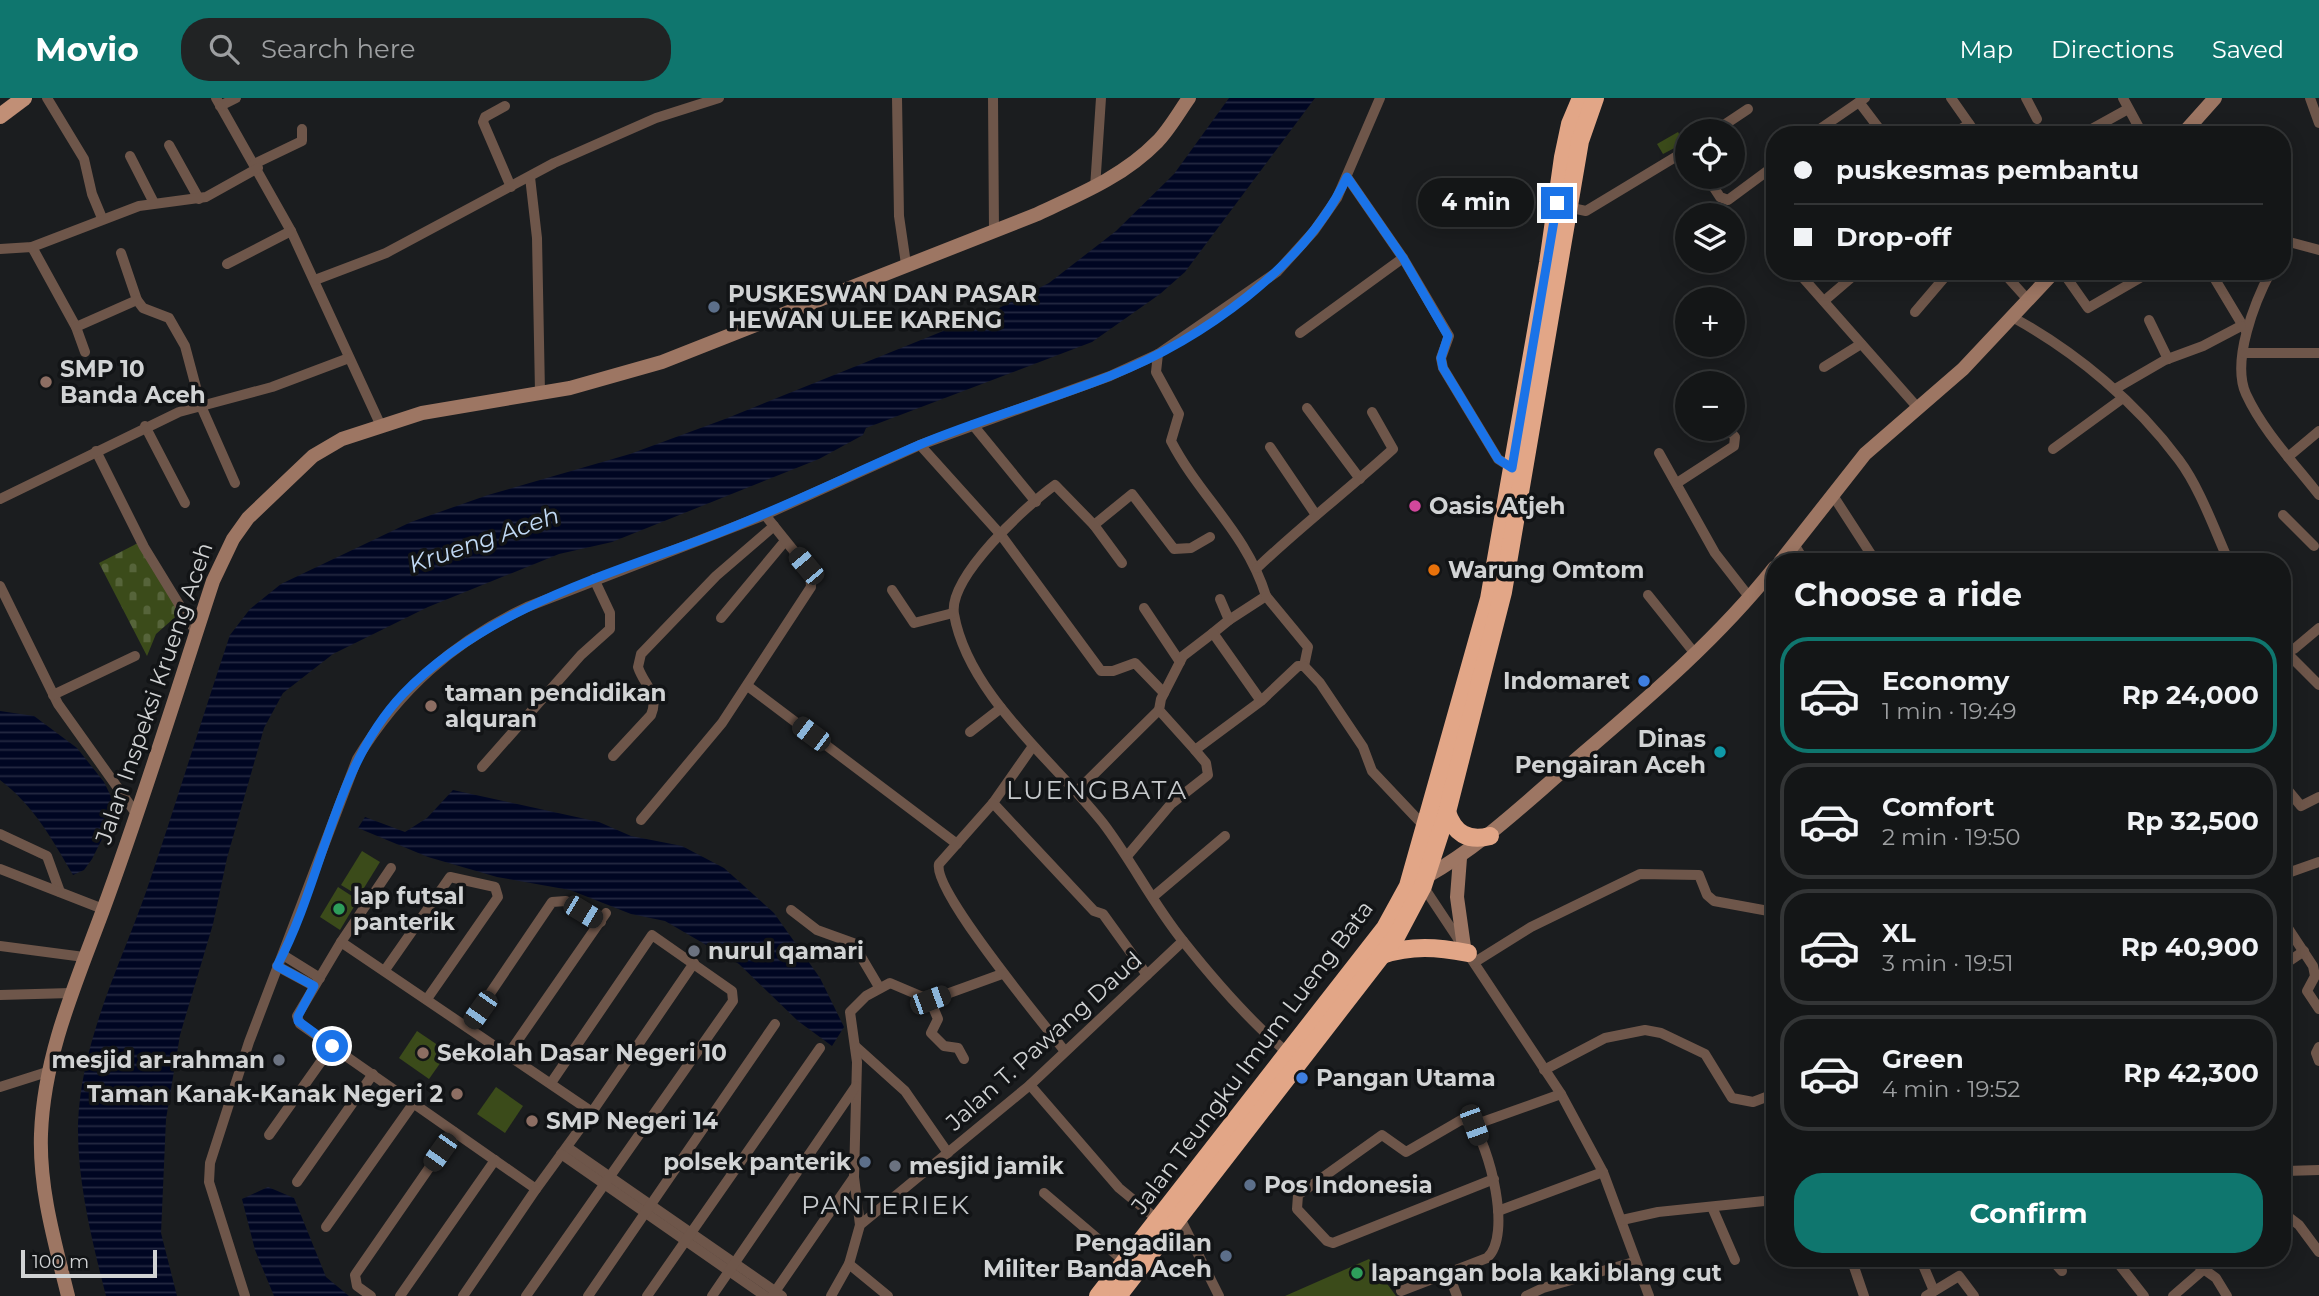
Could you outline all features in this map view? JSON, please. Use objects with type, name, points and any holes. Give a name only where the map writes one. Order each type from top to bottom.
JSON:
[{"type":"highway","name":"Jalan Teungku Imum Lueng Bata","points":[[1118,1296],[1180,1216],[1266,1092],[1288,1053],[1385,928],[1408,886],[1424,826],[1485,636],[1503,592],[1563,206],[1567,135],[1581,98]]},
{"type":"highway","name":"Jalan Teungku Imum Lueng Bata","points":[[1098,1296],[1158,1220],[1382,955],[1396,937],[1424,881],[1447,813],[1485,636],[1512,468],[1563,206],[1580,141],[1595,98]]},
{"type":"highway","points":[[1447,813],[1457,832],[1469,838],[1490,836]]},
{"type":"highway","points":[[1382,955],[1399,949],[1421,947],[1469,954]]},
{"type":"main road","points":[[0,116],[24,98]]},
{"type":"street","points":[[47,98],[84,159],[92,194],[102,218]]},
{"type":"street","points":[[236,98],[218,102],[291,231],[381,426]]},
{"type":"street","points":[[682,98],[687,109]]},
{"type":"street","points":[[315,281],[386,253],[530,177],[656,118],[719,98]]},
{"type":"street","points":[[897,98],[899,216],[906,264]]},
{"type":"street","points":[[993,98],[994,231]]},
{"type":"street","points":[[1095,188],[1101,98]]},
{"type":"street","name":"Jalan Inspeksi Krueng Aceh","points":[[68,1296],[41,1175],[41,1135],[47,1072],[71,992],[103,909],[213,581],[233,539],[248,518],[313,456],[342,439],[422,413],[597,382],[662,362],[994,231],[1095,188],[1158,141],[1179,105],[1189,98]]},
{"type":"street","points":[[245,1296],[208,1173],[249,1042],[357,760],[381,720],[428,670],[508,617],[594,579],[765,515],[920,445],[1110,376],[1158,354],[1277,272],[1314,231],[1337,198],[1380,98]]},
{"type":"street","points":[[1951,98],[1969,124],[1966,126]]},
{"type":"street","points":[[2026,98],[2037,119]]},
{"type":"street","points":[[2123,98],[2138,126]]},
{"type":"street","points":[[2190,126],[2216,98]]},
{"type":"street","points":[[2310,98],[2319,122]]},
{"type":"street","points":[[1824,126],[1862,100],[1878,126]]},
{"type":"street","points":[[505,106],[485,117],[483,122],[511,187]]},
{"type":"street","points":[[1732,119],[1748,108]]},
{"type":"street","points":[[2098,126],[2129,109]]},
{"type":"street","points":[[0,249],[32,247],[102,218],[154,203],[199,199],[300,143],[303,139],[302,129]]},
{"type":"street","points":[[169,145],[199,199]]},
{"type":"street","points":[[130,156],[154,203]]},
{"type":"street","points":[[1563,206],[1586,211],[1675,157]]},
{"type":"street","points":[[1745,187],[1766,172]]},
{"type":"street","points":[[530,177],[537,238],[540,393]]},
{"type":"street","points":[[1347,177],[1403,258],[1448,336],[1441,358],[1443,368],[1498,459],[1512,468]]},
{"type":"street","points":[[1715,189],[1720,197],[1728,200],[1743,189]]},
{"type":"street","points":[[227,264],[291,231]]},
{"type":"street","points":[[2291,245],[2319,250]]},
{"type":"street","points":[[32,247],[75,327],[85,352]]},
{"type":"street","points":[[121,253],[137,300],[143,308],[163,314],[173,323],[185,345],[201,406],[235,483]]},
{"type":"street","points":[[1300,333],[1403,258]]},
{"type":"street","points":[[1805,280],[1918,408]]},
{"type":"street","points":[[1824,301],[1848,280]]},
{"type":"street","points":[[1915,312],[1942,280]]},
{"type":"street","points":[[2011,280],[2029,301]]},
{"type":"street","points":[[1787,553],[1865,454],[1963,369],[2047,280]]},
{"type":"street","points":[[2068,280],[2088,308],[2136,280]]},
{"type":"street","points":[[2215,280],[2244,329]]},
{"type":"street","points":[[2266,280],[2244,329],[2243,385],[2246,394],[2288,457],[2319,495]]},
{"type":"street","points":[[75,327],[137,300]]},
{"type":"street","points":[[2014,318],[2058,344],[2115,389],[2181,462],[2226,553]]},
{"type":"street","points":[[2149,320],[2168,359]]},
{"type":"street","points":[[2115,389],[2168,359],[2244,329]]},
{"type":"street","points":[[1824,367],[1861,344]]},
{"type":"street","points":[[2244,354],[2319,353]]},
{"type":"street","points":[[1158,354],[1156,372],[1179,414],[1171,441],[1257,568],[1266,596],[1308,647],[1304,667]]},
{"type":"street","points":[[0,499],[145,426],[201,406],[272,387],[349,358]]},
{"type":"street","points":[[2053,449],[2123,398]]},
{"type":"street","points":[[1307,408],[1360,479]]},
{"type":"street","points":[[1257,568],[1392,449],[1372,412]]},
{"type":"street","points":[[972,425],[1036,502]]},
{"type":"street","points":[[145,426],[184,503]]},
{"type":"street","points":[[2288,457],[2319,431]]},
{"type":"street","points":[[1677,483],[1734,446],[1735,441]]},
{"type":"street","points":[[920,445],[1001,535],[1101,671],[1113,671],[1135,663],[1164,693]]},
{"type":"street","points":[[1269,447],[1316,515]]},
{"type":"street","points":[[96,451],[144,547],[196,632]]},
{"type":"street","points":[[1659,453],[1715,553],[1750,598]]},
{"type":"street","points":[[1122,563],[1058,485],[1053,486],[975,561],[961,583],[953,613],[974,666],[1001,708],[1077,791],[1128,855],[1182,941],[1288,1053]]},
{"type":"street","points":[[1094,526],[1132,494],[1174,549],[1191,548],[1210,537]]},
{"type":"street","points":[[1832,494],[1871,553]]},
{"type":"street","points":[[641,820],[722,723],[748,687],[813,582],[810,571],[765,515]]},
{"type":"street","points":[[2283,515],[2317,546]]},
{"type":"street","points":[[613,755],[651,715],[655,706],[654,694],[638,667],[641,654],[716,576],[774,526]]},
{"type":"street","points":[[721,618],[785,541]]},
{"type":"street","points":[[1794,544],[1800,553]]},
{"type":"street","points":[[1648,1296],[1603,1172],[1561,1094],[1424,881],[1490,836],[1696,655],[1766,578]]},
{"type":"street","points":[[482,767],[572,664],[610,629],[610,613],[594,579]]},
{"type":"street","points":[[0,586],[54,695],[135,812]]},
{"type":"street","points":[[892,590],[914,623],[953,613]]},
{"type":"street","points":[[1648,595],[1696,655]]},
{"type":"street","points":[[1077,791],[1160,710],[1164,693],[1188,649],[1266,596]]},
{"type":"street","points":[[1220,599],[1229,620]]},
{"type":"street","points":[[1144,608],[1180,662]]},
{"type":"street","points":[[2291,648],[2302,644],[2319,628]]},
{"type":"street","points":[[1213,633],[1261,701]]},
{"type":"street","points":[[54,695],[135,656]]},
{"type":"street","points":[[2291,657],[2319,685]]},
{"type":"street","points":[[1195,750],[1261,701],[1298,666],[1304,667],[1320,683],[1363,747],[1372,771],[1424,826]]},
{"type":"street","points":[[748,687],[957,844]]},
{"type":"street","points":[[970,732],[1001,708]]},
{"type":"street","points":[[1128,855],[1171,804],[1208,775],[1206,763],[1160,710]]},
{"type":"street","points":[[1033,746],[993,803],[939,864],[938,877],[1002,974],[1064,1050]]},
{"type":"street","points":[[2291,794],[2301,806],[2319,797]]},
{"type":"street","points":[[993,803],[1094,911],[1103,914],[1147,975]]},
{"type":"street","points":[[0,835],[47,856],[60,892]]},
{"type":"street","points":[[1154,896],[1225,836]]},
{"type":"street","points":[[1460,858],[1457,897],[1469,954]]},
{"type":"street","points":[[2291,872],[2319,862]]},
{"type":"street","points":[[391,868],[341,942],[298,1016],[298,1021],[536,1189]]},
{"type":"street","points":[[0,869],[103,909]]},
{"type":"street","points":[[1469,954],[1640,874],[1699,875],[1707,895],[1714,901],[1766,911]]},
{"type":"street","points":[[385,970],[445,881],[458,877],[495,887],[498,897],[427,999]]},
{"type":"street","points":[[468,1026],[548,906],[557,900],[566,901],[603,918],[509,1053]]},
{"type":"street","points":[[791,910],[817,929],[853,943],[879,987]]},
{"type":"street","points":[[2291,932],[2316,972],[2307,991],[2319,1009]]},
{"type":"street","points":[[526,1296],[733,1001],[729,988],[657,936],[648,937],[551,1083]]},
{"type":"street","name":"Jalan T. Pawang Daud","points":[[860,1225],[1030,1085],[1182,941]]},
{"type":"street","points":[[341,942],[509,1053],[592,1112]]},
{"type":"street","points":[[0,946],[84,957]]},
{"type":"street","points":[[2291,960],[2304,951]]},
{"type":"street","points":[[283,956],[317,982]]},
{"type":"street","points":[[463,1296],[694,963]]},
{"type":"street","points":[[277,966],[317,982]]},
{"type":"street","points":[[930,1000],[1002,974]]},
{"type":"street","points":[[831,1296],[849,1264],[860,1225],[854,1177],[856,1085],[850,1012],[855,1004],[879,987],[894,984],[930,1000],[938,1019],[931,1033],[944,1046],[958,1048],[964,1059]]},
{"type":"street","points":[[0,995],[71,992]]},
{"type":"street","points":[[588,1296],[775,1024]]},
{"type":"street","points":[[1544,1070],[1605,1038],[1645,1030],[1661,1033],[1705,1054],[1732,1098],[1753,1102],[1766,1097]]},
{"type":"street","points":[[269,1135],[332,1046]]},
{"type":"street","points":[[854,1046],[905,1091],[948,1153]]},
{"type":"street","points":[[2319,1047],[2316,1053],[2319,1061]]},
{"type":"street","points":[[647,1296],[820,1048]]},
{"type":"street","points":[[0,1087],[47,1072]]},
{"type":"street","points":[[297,1182],[373,1074]]},
{"type":"street","points":[[712,1296],[856,1085]]},
{"type":"street","points":[[1030,1085],[1119,1188],[1158,1220]]},
{"type":"street","points":[[1474,1125],[1561,1094]]},
{"type":"street","points":[[326,1227],[413,1104]]},
{"type":"street","points":[[1401,1291],[1487,1258],[1495,1251],[1499,1238],[1494,1179],[1474,1125],[1467,1119],[1461,1120],[1406,1152],[1382,1135],[1298,1195],[1297,1209],[1327,1241],[1333,1243],[1494,1179]]},
{"type":"street","points":[[372,1296],[357,1286],[355,1275],[454,1132]]},
{"type":"street","points":[[564,1151],[687,1237],[776,1294],[854,1177]]},
{"type":"street","points":[[400,1296],[495,1160]]},
{"type":"street","points":[[2291,1171],[2319,1170]]},
{"type":"street","points":[[1498,1211],[1603,1172]]},
{"type":"street","points":[[1044,1193],[1125,1262]]},
{"type":"street","points":[[1622,1220],[1646,1214],[1766,1201]]},
{"type":"street","points":[[1712,1207],[1735,1260]]},
{"type":"street","points":[[1180,1216],[1216,1295]]},
{"type":"street","points":[[2291,1218],[2300,1225],[2319,1252]]},
{"type":"street","points":[[1526,1296],[1543,1288],[1634,1262]]},
{"type":"street","points":[[849,1264],[888,1296]]},
{"type":"street","points":[[732,1267],[765,1296]]},
{"type":"street","points":[[1854,1267],[1864,1296]]},
{"type":"street","points":[[1922,1267],[1930,1294],[1959,1276],[1974,1296]]},
{"type":"street","points":[[2058,1267],[2062,1271]]},
{"type":"street","points":[[2121,1267],[2144,1296]]},
{"type":"street","points":[[2199,1267],[2216,1278],[2227,1296]]},
{"type":"street","points":[[2177,1295],[2203,1270]]},
{"type":"street","points":[[1448,1272],[1457,1296]]},
{"type":"green space","points":[[1675,134],[1675,148],[1663,154],[1657,144]]},
{"type":"green space","points":[[140,542],[181,612],[156,634],[147,656],[99,563]]},
{"type":"green space","points":[[362,851],[380,862],[359,896],[341,885]]},
{"type":"green space","name":"lap futsal panterik","points":[[338,887],[358,900],[340,930],[320,917]]},
{"type":"green space","points":[[417,1031],[448,1052],[429,1079],[399,1058]]},
{"type":"green space","points":[[496,1087],[523,1106],[505,1133],[477,1114]]},
{"type":"green space","name":"lapangan bola kaki blang cut","points":[[1369,1259],[1396,1296],[1285,1296]]},
{"type":"water","name":"Krueng Aceh","points":[[1229,98],[1315,98],[1185,272],[1160,294],[1092,342],[866,428],[863,435],[819,459],[612,542],[559,554],[428,607],[333,654],[283,693],[264,728],[227,858],[213,924],[180,1035],[166,1119],[161,1233],[177,1296],[106,1296],[91,1232],[78,1146],[78,1124],[86,1064],[103,1006],[146,892],[230,635],[250,609],[281,584],[411,522],[488,495],[630,454],[725,419],[993,311],[1049,283],[1116,231],[1174,174]]},
{"type":"water","points":[[0,711],[34,716],[77,748],[104,782],[117,809],[84,870],[73,875],[33,812],[0,780]]},
{"type":"water","points":[[453,790],[599,822],[631,836],[682,846],[724,868],[774,913],[820,978],[844,1027],[832,1046],[798,1021],[739,964],[665,921],[631,914],[570,890],[497,877],[428,857],[358,828],[365,817],[405,832],[427,818]]},
{"type":"water","points":[[268,1187],[294,1198],[326,1277],[349,1296],[274,1296],[255,1250],[242,1199]]},
{"type":"place","name":"PUSKESWAN DAN PASAR HEWAN ULEE KARENG","points":[[714,307]]},
{"type":"place","name":"SMP 10 Banda Aceh","points":[[46,382]]},
{"type":"place","name":"Oasis Atjeh","points":[[1415,506]]},
{"type":"place","name":"Warung Omtom","points":[[1434,570]]},
{"type":"place","name":"Indomaret","points":[[1644,681]]},
{"type":"place","name":"taman pendidikan alquran","points":[[431,706]]},
{"type":"place","name":"Dinas Pengairan Aceh","points":[[1720,752]]},
{"type":"place","name":"lap futsal panterik","points":[[339,909]]},
{"type":"place","name":"nurul qamari","points":[[694,951]]},
{"type":"place","name":"Sekolah Dasar Negeri 10","points":[[423,1053]]},
{"type":"place","name":"mesjid ar-rahman","points":[[279,1060]]},
{"type":"place","name":"Pangan Utama","points":[[1302,1078]]},
{"type":"place","name":"Taman Kanak-Kanak Negeri 2","points":[[457,1094]]},
{"type":"place","name":"SMP Negeri 14","points":[[532,1121]]},
{"type":"place","name":"polsek panterik","points":[[865,1162]]},
{"type":"place","name":"mesjid jamik","points":[[895,1166]]},
{"type":"place","name":"Pos Indonesia","points":[[1250,1185]]},
{"type":"place","name":"Pengadilan Militer Banda Aceh","points":[[1226,1256]]},
{"type":"place","name":"lapangan bola kaki blang cut","points":[[1357,1273]]},
{"type":"district","name":"LUENGBATA","points":[[1097,790]]},
{"type":"district","name":"PANTERIEK","points":[[886,1205]]},
{"type":"route","points":[[332,1046],[298,1021],[314,986],[277,966],[357,760],[381,720],[428,670],[527,607],[765,515],[920,445],[1110,376],[1158,354],[1277,272],[1314,231],[1337,198],[1347,177],[1434,307],[1448,336],[1441,358],[1443,368],[1498,459],[1512,468],[1557,203]]}]
